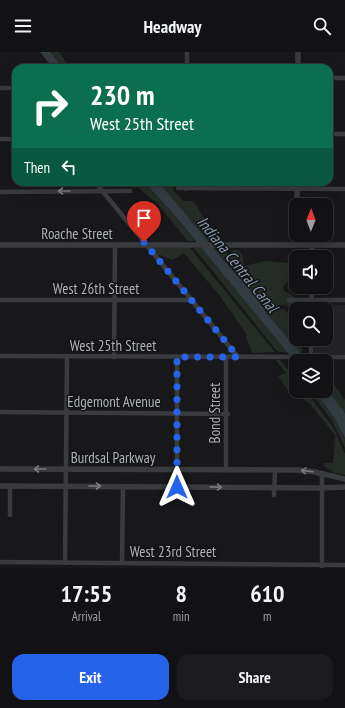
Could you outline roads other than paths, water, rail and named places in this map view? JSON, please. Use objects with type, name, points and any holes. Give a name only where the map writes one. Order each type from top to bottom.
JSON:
[{"type":"street","points":[[187,52],[187,64]]},
{"type":"street","points":[[298,52],[298,64]]},
{"type":"street","points":[[333,78],[345,78]]},
{"type":"street","points":[[0,88],[12,88]]},
{"type":"street","points":[[333,134],[345,134]]},
{"type":"street","points":[[0,140],[12,139]]},
{"type":"street","points":[[98,186],[238,357]]},
{"type":"street","points":[[178,188],[345,189]]},
{"type":"street","points":[[297,189],[297,198]]},
{"type":"street","points":[[0,192],[130,191]]},
{"type":"street","name":"Roache Street","points":[[0,245],[345,245]]},
{"type":"street","points":[[114,357],[115,245]]},
{"type":"street","points":[[312,245],[312,250]]},
{"type":"street","points":[[312,294],[312,300]]},
{"type":"street","name":"West 26th Street","points":[[0,300],[192,300]]},
{"type":"street","points":[[289,300],[345,300]]},
{"type":"street","name":"West 25th Street","points":[[0,356],[289,356]]},
{"type":"street","points":[[65,563],[67,357]]},
{"type":"street","points":[[177,357],[177,487]]},
{"type":"street","name":"Bond Street","points":[[226,357],[226,470]]},
{"type":"street","name":"West 25th Street","points":[[333,357],[345,357]]},
{"type":"street","name":"Edgemont Avenue","points":[[0,412],[227,414]]},
{"type":"street","name":"Burdsal Parkway","points":[[0,469],[302,470],[345,479]]},
{"type":"street","points":[[274,496],[275,470]]},
{"type":"street","points":[[322,474],[322,566]]},
{"type":"street","name":"Burdsal Parkway","points":[[0,486],[345,487]]},
{"type":"street","points":[[10,486],[10,516]]},
{"type":"street","points":[[122,563],[123,486]]},
{"type":"street","name":"West 23rd Street","points":[[0,562],[345,565]]},
{"type":"water label","name":"Indiana Central Canal","points":[[238,264]]}]
